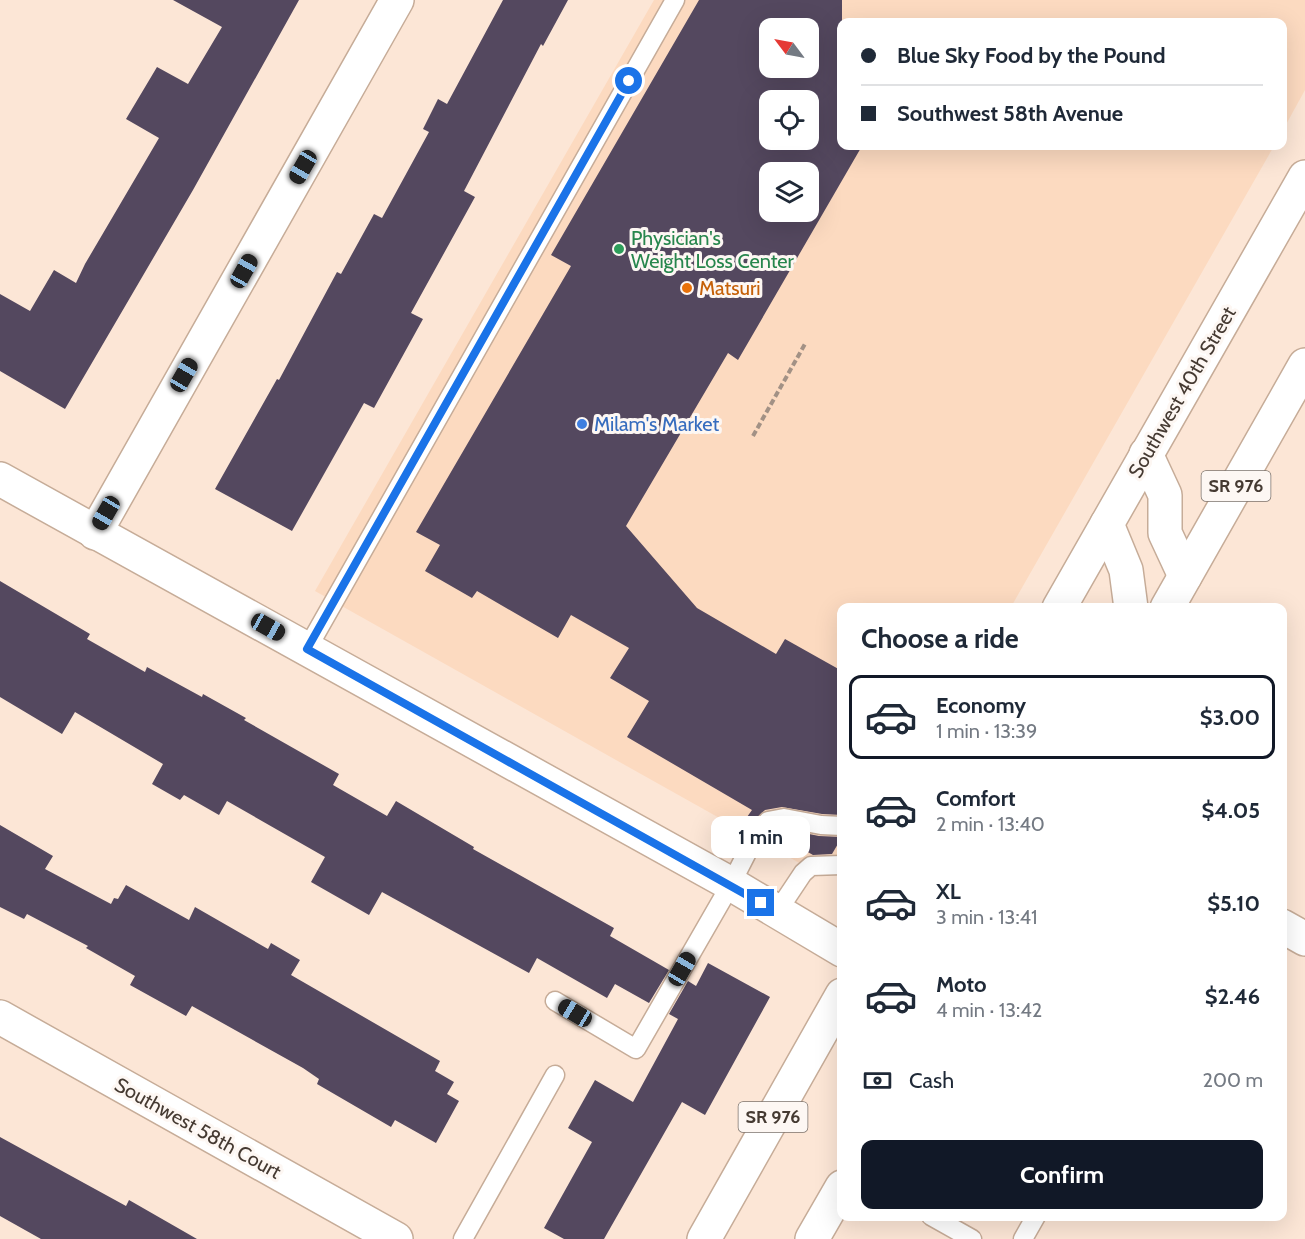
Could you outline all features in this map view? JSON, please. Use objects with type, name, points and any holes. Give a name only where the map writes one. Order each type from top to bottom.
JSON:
[{"type":"street","points":[[95,532],[397,0]]},
{"type":"street","name":"Southwest 40th Street","points":[[1062,603],[1305,177]]},
{"type":"street","name":"SR 976","points":[[1170,603],[1305,365]]},
{"type":"street","points":[[1146,454],[1164,495],[1165,533],[1185,576]]},
{"type":"street","points":[[0,479],[731,884],[837,947]]},
{"type":"street","points":[[1107,525],[1126,570],[1130,603]]},
{"type":"street","points":[[1287,929],[1305,939]]},
{"type":"street","name":"SR 976","points":[[704,1239],[837,1004]]},
{"type":"street","name":"Southwest 58th Court","points":[[0,1017],[396,1239]]},
{"type":"street","points":[[812,1239],[837,1196]]},
{"type":"lane","points":[[307,649],[675,0]]},
{"type":"lane","points":[[555,1001],[636,1049],[731,884],[757,833],[768,821],[784,818],[837,826]]},
{"type":"lane","points":[[777,912],[803,873],[812,866],[837,865]]},
{"type":"lane","points":[[463,1239],[555,1076]]},
{"type":"lane","points":[[940,1221],[972,1239]]},
{"type":"lane","points":[[1023,1239],[1033,1221]]},
{"type":"path","points":[[753,436],[806,344]]},
{"type":"shaded area","points":[[654,0],[1305,0],[1305,90],[1287,123],[1287,18],[837,18],[837,150],[1272,150],[1013,603],[837,603],[837,875],[819,874],[315,591]]},
{"type":"building","points":[[173,0],[299,0],[193,190],[65,409],[0,371],[0,294],[30,311],[54,270],[76,283],[159,138],[126,119],[157,67],[188,84],[222,27]]},
{"type":"building","points":[[503,0],[568,0],[543,46],[541,44],[464,191],[475,197],[411,313],[423,319],[374,408],[364,403],[292,531],[215,489],[277,379],[279,380],[337,272],[341,274],[374,214],[382,218],[429,132],[423,129],[438,99],[447,104]]},
{"type":"building","points":[[699,0],[842,0],[842,18],[837,18],[837,150],[860,150],[819,220],[819,162],[759,162],[759,222],[818,222],[738,360],[728,353],[626,526],[697,608],[776,654],[785,639],[837,668],[837,815],[782,807],[765,810],[753,821],[747,817],[752,810],[627,737],[649,701],[610,678],[629,648],[571,615],[558,638],[477,591],[472,598],[425,571],[440,545],[416,532],[571,266],[551,255]]},
{"type":"building","points":[[0,581],[90,634],[87,639],[145,672],[147,667],[202,697],[203,694],[339,774],[333,785],[387,816],[396,801],[474,847],[473,849],[614,928],[610,936],[669,970],[649,1003],[615,984],[607,998],[537,958],[529,973],[382,892],[369,915],[311,882],[325,857],[227,801],[219,815],[184,795],[180,800],[152,784],[163,764],[75,712],[62,734],[0,697]]},
{"type":"building","points":[[0,825],[53,856],[45,869],[111,904],[114,898],[118,899],[126,885],[189,920],[195,907],[268,949],[271,943],[300,960],[291,975],[440,1061],[435,1071],[454,1082],[447,1094],[459,1101],[436,1143],[395,1120],[391,1127],[317,1084],[319,1079],[303,1068],[192,1006],[186,1016],[130,985],[135,976],[86,948],[88,946],[27,914],[24,919],[0,907]]},
{"type":"building","points":[[784,829],[819,836],[837,837],[837,846],[832,854],[813,855],[773,832]]},
{"type":"building","points":[[708,963],[770,997],[705,1115],[682,1102],[604,1239],[564,1239],[544,1228],[592,1142],[568,1128],[595,1080],[633,1102],[678,1019],[669,1014],[688,981],[696,986]]},
{"type":"building","points":[[0,1137],[126,1206],[129,1200],[197,1239],[41,1239],[0,1216]]},
{"type":"place","name":"Physician's Weight Loss Center","points":[[619,249]]},
{"type":"place","name":"Matsuri","points":[[687,288]]},
{"type":"place","name":"Milam's Market","points":[[582,424]]},
{"type":"route","points":[[629,81],[307,649],[731,884],[761,903]]}]
